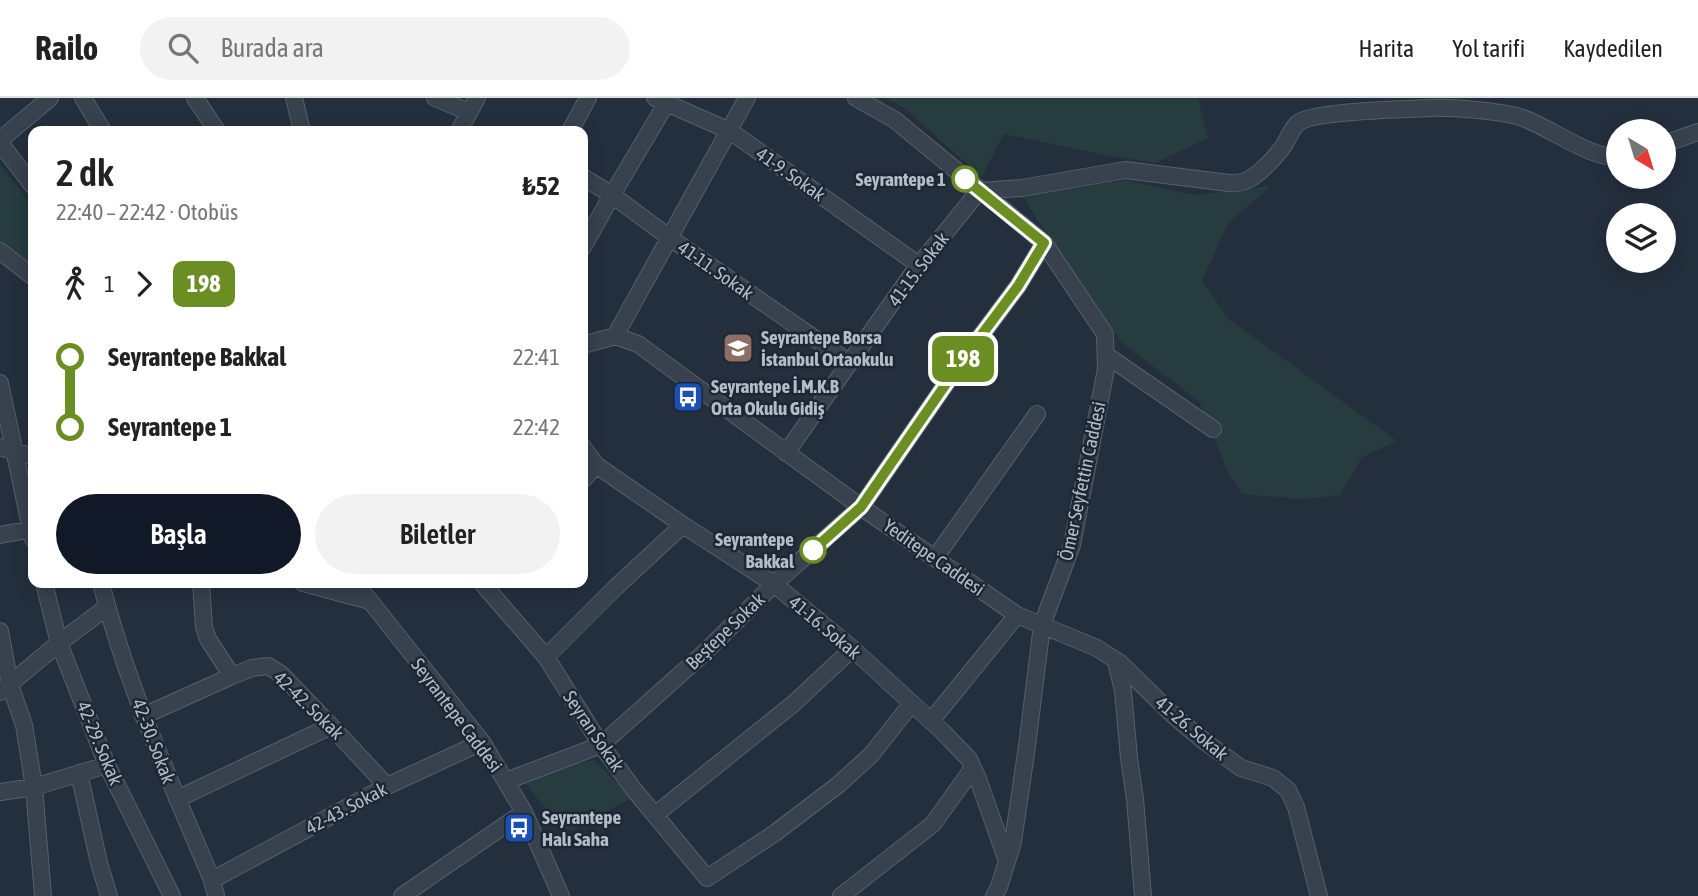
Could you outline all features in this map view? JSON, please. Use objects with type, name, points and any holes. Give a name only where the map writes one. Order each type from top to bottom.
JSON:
[{"type":"street","points":[[28,179],[0,141],[50,98]]},
{"type":"street","points":[[83,98],[100,126]]},
{"type":"street","points":[[195,98],[214,126]]},
{"type":"street","points":[[294,98],[301,126]]},
{"type":"street","points":[[435,98],[473,105],[462,126]]},
{"type":"street","points":[[573,126],[588,98]]},
{"type":"street","points":[[588,343],[615,336],[747,98]]},
{"type":"street","name":"Ömer Seyfettin Caddesi","points":[[856,98],[895,120],[1044,243],[1105,334],[1106,369],[1072,545],[1042,625],[1013,842],[994,896]]},
{"type":"street","points":[[588,238],[660,101]]},
{"type":"street","name":"41-9. Sokak","points":[[660,101],[730,131],[919,265]]},
{"type":"street","points":[[979,191],[1022,188],[1125,170],[1229,183],[1245,181],[1279,153],[1299,122],[1309,117],[1340,113],[1420,109],[1519,116],[1587,149],[1606,155]]},
{"type":"street","points":[[1676,140],[1698,132]]},
{"type":"street","name":"41-11. Sokak","points":[[588,180],[850,363]]},
{"type":"street","name":"41-15. Sokak","points":[[786,453],[919,265],[979,191]]},
{"type":"street","name":"Beştepe Sokak","points":[[601,745],[861,507],[959,365],[1018,286],[1044,243]]},
{"type":"street","points":[[0,251],[28,273]]},
{"type":"street","name":"Yeditepe Caddesi","points":[[615,336],[638,344],[861,507],[1017,615],[1042,625]]},
{"type":"street","points":[[1106,355],[1213,429]]},
{"type":"street","points":[[0,383],[8,449],[28,518]]},
{"type":"street","points":[[935,558],[1037,414]]},
{"type":"street","points":[[8,449],[28,455]]},
{"type":"street","name":"41-16. Sokak","points":[[588,454],[596,466],[774,584],[852,649],[931,721],[969,759],[1007,861]]},
{"type":"street","points":[[588,475],[596,466]]},
{"type":"street","points":[[546,657],[683,525]]},
{"type":"street","points":[[0,535],[28,532]]},
{"type":"street","name":"42-29. Sokak","points":[[45,588],[59,643],[107,765],[172,896]]},
{"type":"street","name":"42-30. Sokak","points":[[102,588],[143,716],[214,888]]},
{"type":"street","points":[[143,716],[232,676],[208,639],[204,627],[201,588]]},
{"type":"street","points":[[322,588],[370,601]]},
{"type":"street","name":"Seyrantepe Caddesi","points":[[358,588],[482,742],[524,812],[560,896]]},
{"type":"street","name":"Seyran Sokak","points":[[488,588],[546,657],[601,745],[635,791],[707,878],[775,833],[838,785],[871,755],[912,703]]},
{"type":"street","points":[[5,688],[107,607]]},
{"type":"street","points":[[931,721],[1017,615]]},
{"type":"street","name":"41-26. Sokak","points":[[1042,625],[1097,648],[1116,661],[1203,741],[1241,768],[1273,778],[1288,790],[1296,807],[1319,896]]},
{"type":"street","points":[[0,631],[5,688],[24,725],[34,787],[43,896]]},
{"type":"street","points":[[656,814],[793,704],[852,649]]},
{"type":"street","points":[[1116,661],[1123,691],[1143,896]]},
{"type":"street","name":"42-42. Sokak","points":[[232,676],[252,668],[268,666],[281,674],[387,786]]},
{"type":"street","points":[[177,799],[331,726]]},
{"type":"street","name":"42-43. Sokak","points":[[214,888],[387,786],[482,742]]},
{"type":"street","points":[[506,781],[601,745]]},
{"type":"street","points":[[0,792],[34,787],[107,765]]},
{"type":"street","points":[[841,896],[933,824],[973,768]]},
{"type":"street","points":[[79,773],[109,896]]},
{"type":"street","points":[[402,896],[524,812]]},
{"type":"green space","points":[[886,98],[1198,98],[1208,138],[1155,163],[1004,134],[982,177],[903,107]]},
{"type":"green space","points":[[0,165],[28,201],[28,266],[0,244]]},
{"type":"green space","points":[[1124,180],[1195,195],[1271,186],[1228,223],[1202,281],[1229,319],[1397,441],[1362,457],[1340,495],[1303,499],[1242,494],[1228,473],[1199,401],[1121,342],[1053,245],[1023,196]]},
{"type":"green space","points":[[594,760],[629,795],[627,801],[571,831],[562,826],[536,797],[526,784],[527,775]]},
{"type":"bus line","name":"198","points":[[813,550],[861,507],[959,365],[1018,286],[1044,243],[965,179]]},
{"type":"place","name":"Seyrantepe 1","points":[[965,179]]},
{"type":"place","name":"Seyrantepe Borsa İstanbul Ortaokulu","points":[[738,348]]},
{"type":"place","name":"Seyrantepe İ.M.K.B Orta Okulu Gidiş","points":[[688,397]]},
{"type":"place","name":"Seyrantepe Bakkal","points":[[813,550]]},
{"type":"place","name":"Seyrantepe Halı Saha","points":[[519,828]]}]
